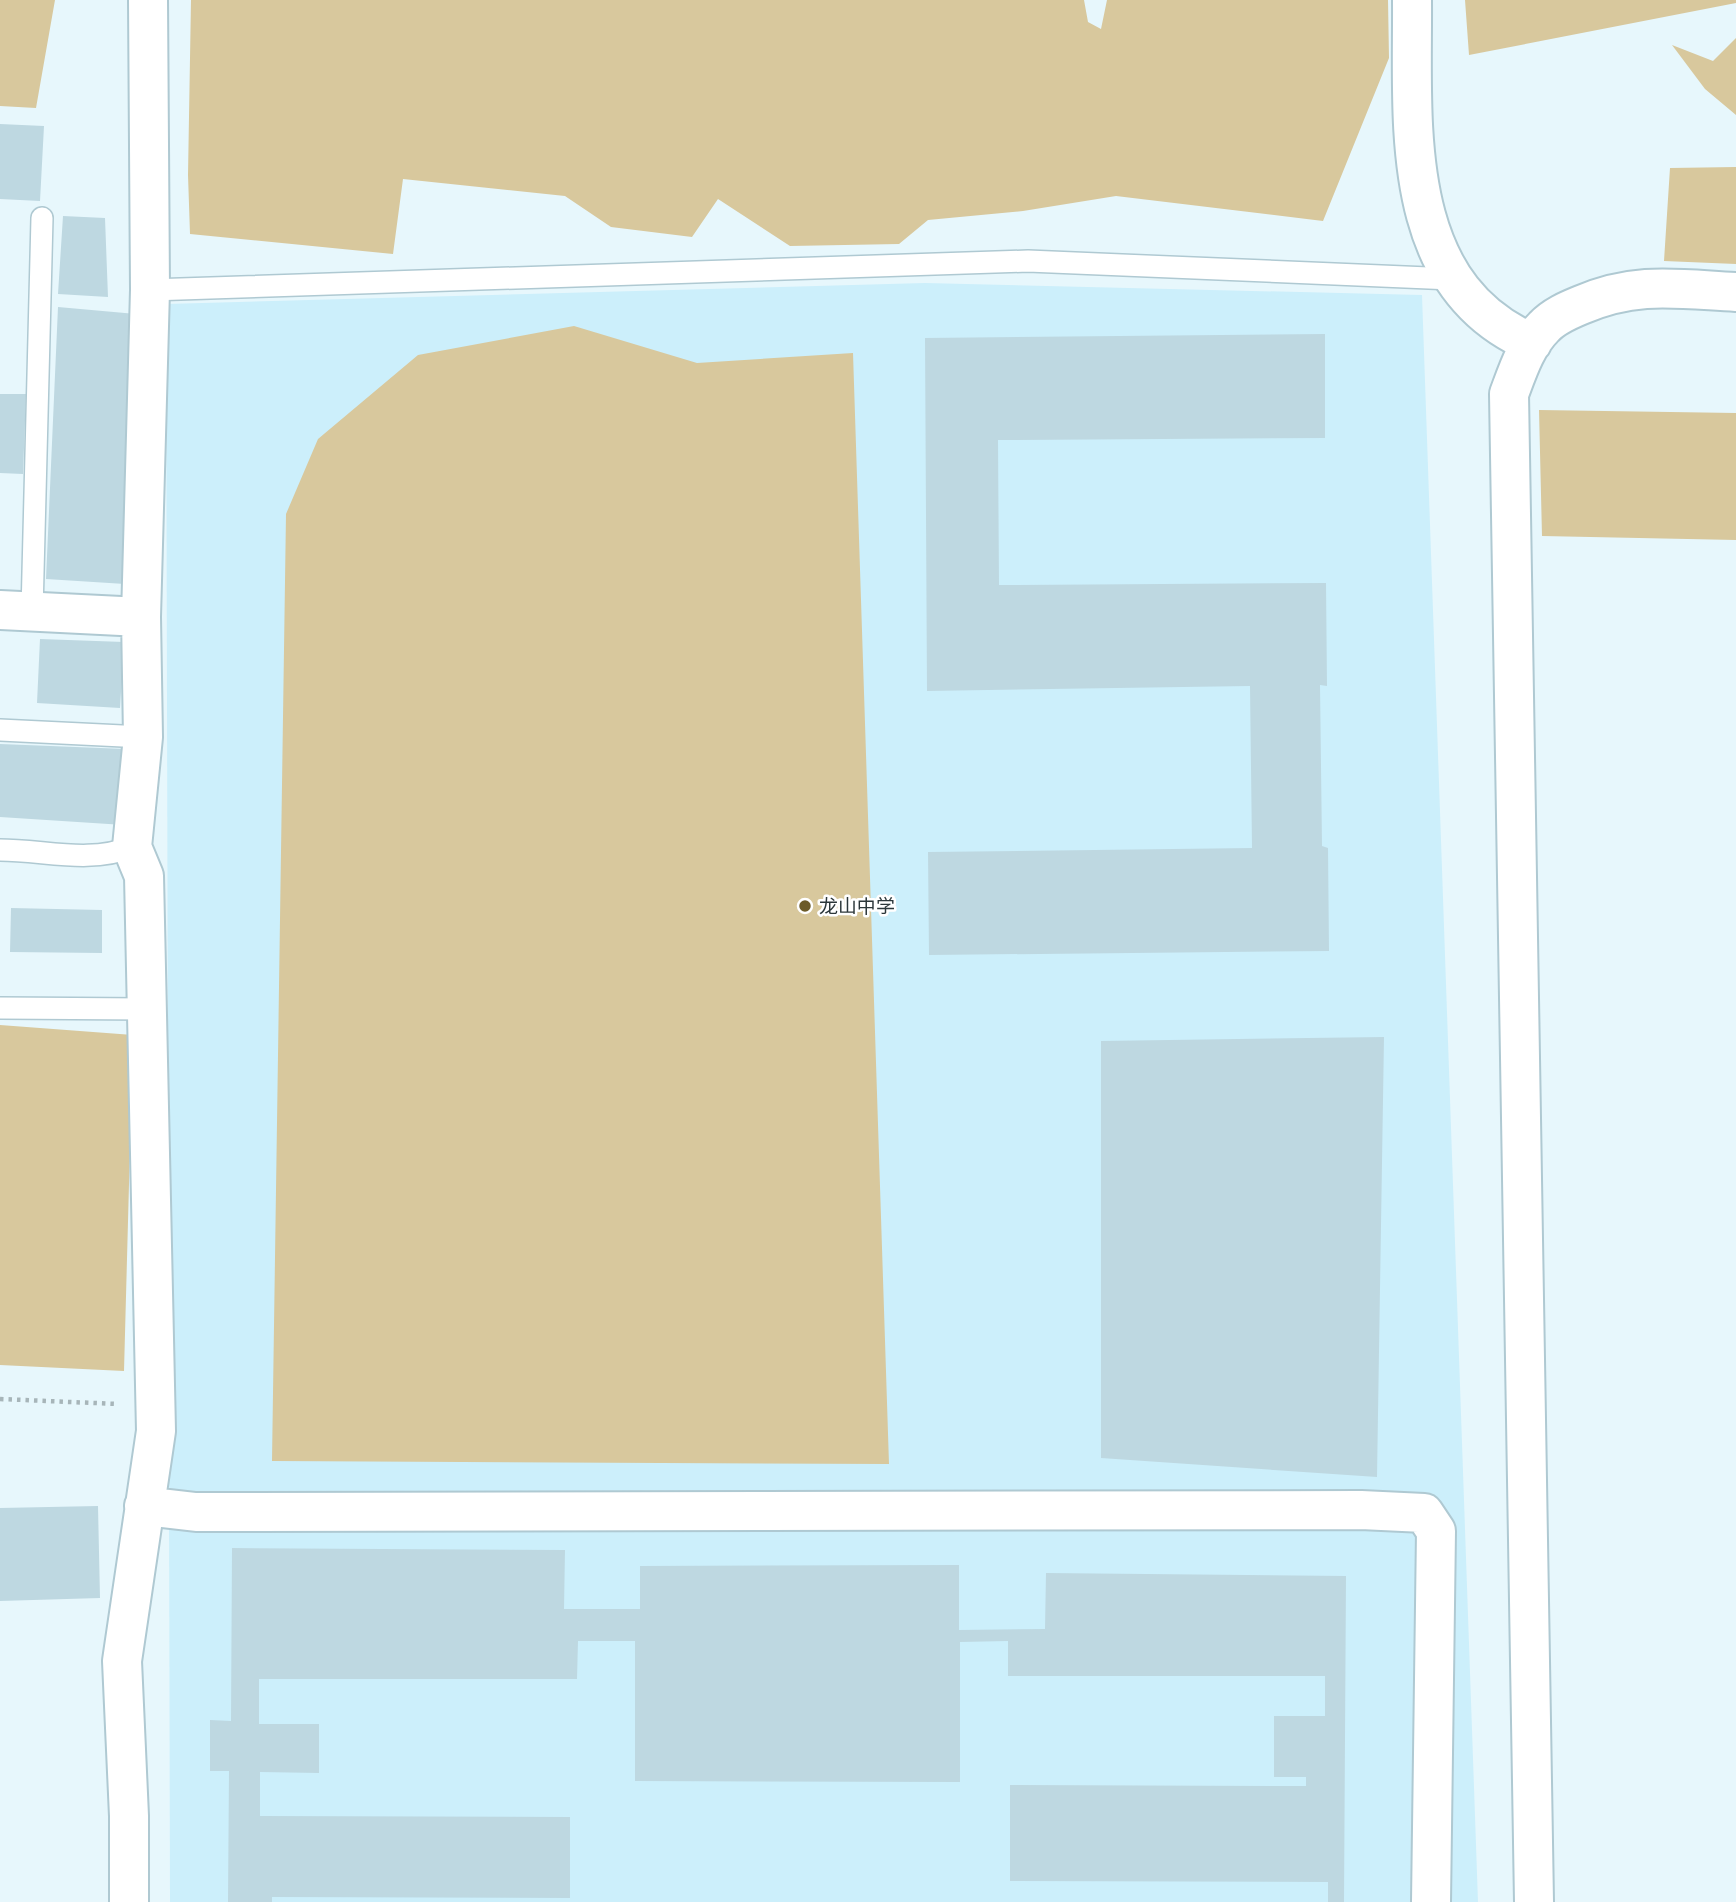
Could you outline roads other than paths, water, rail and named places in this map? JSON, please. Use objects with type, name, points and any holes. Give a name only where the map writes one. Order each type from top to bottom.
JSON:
[{"type":"street","points":[[129,1902],[129,1816],[122,1661],[156,1431],[144,877],[132,846],[143,737],[141,617],[150,290],[148,0]]},
{"type":"street","points":[[1412,0],[1413,145],[1426,212],[1452,279],[1490,321],[1532,343]]},
{"type":"street","points":[[1534,1902],[1525,1393],[1526,1287],[1508,465],[1510,394],[1524,355],[1532,343],[1544,326],[1565,312],[1611,292],[1659,287],[1736,292]]},
{"type":"street","points":[[16,611],[141,617]]},
{"type":"street","points":[[144,1506],[196,1512],[1361,1510],[1424,1513],[1436,1531],[1431,1902]]},
{"type":"lane","points":[[16,611],[42,218]]},
{"type":"lane","points":[[150,290],[1028,261],[1452,279]]},
{"type":"lane","points":[[0,730],[143,737]]},
{"type":"lane","points":[[0,850],[47,856],[108,856],[132,846]]},
{"type":"lane","points":[[0,1008],[146,1009]]},
{"type":"place","name":"龙山中学","points":[[805,906]]}]
